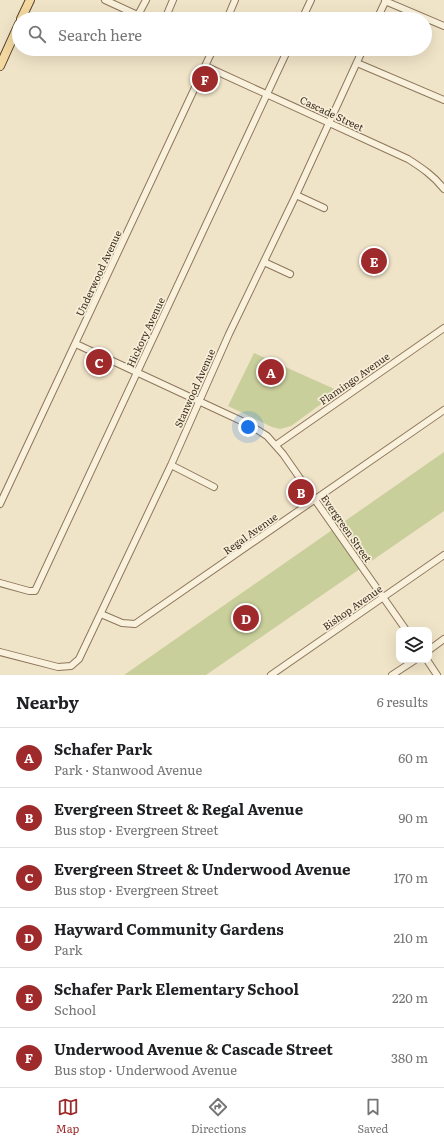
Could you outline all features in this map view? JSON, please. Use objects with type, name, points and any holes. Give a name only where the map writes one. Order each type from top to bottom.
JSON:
[{"type":"main road","points":[[24,12],[30,0]]},
{"type":"main road","points":[[0,66],[12,39]]},
{"type":"street","points":[[105,0],[131,12]]},
{"type":"street","points":[[140,12],[146,0]]},
{"type":"street","points":[[168,12],[173,0]]},
{"type":"street","points":[[230,12],[235,0]]},
{"type":"street","points":[[305,12],[311,0]]},
{"type":"street","points":[[380,12],[386,0],[413,12]]},
{"type":"street","points":[[432,21],[444,26]]},
{"type":"street","name":"Underwood Avenue","points":[[0,504],[210,56]]},
{"type":"street","name":"Hickory Avenue","points":[[0,583],[29,591],[36,591],[285,56]]},
{"type":"street","name":"Stanwood Avenue","points":[[0,652],[58,667],[71,666],[80,659],[171,465],[229,334],[296,195],[360,56]]},
{"type":"street","points":[[357,63],[444,100]]},
{"type":"street","name":"Cascade Street","points":[[205,66],[408,159],[424,169],[440,183],[444,189]]},
{"type":"street","points":[[296,195],[324,208]]},
{"type":"street","points":[[264,262],[290,274]]},
{"type":"street","name":"Flamingo Avenue","points":[[276,445],[444,328]]},
{"type":"street","name":"Evergreen Street","points":[[76,344],[200,401],[252,426],[266,435],[276,445],[404,627]]},
{"type":"street","name":"Regal Avenue","points":[[102,614],[122,623],[135,624],[444,410]]},
{"type":"street","points":[[171,465],[214,487]]},
{"type":"street","name":"Bishop Avenue","points":[[271,675],[444,555]]},
{"type":"street","points":[[432,648],[444,639]]},
{"type":"street","points":[[392,675],[410,663]]},
{"type":"street","points":[[429,663],[437,675]]},
{"type":"green space","points":[[254,353],[339,391],[291,426],[280,429],[272,427],[228,406]]},
{"type":"green space","points":[[444,452],[444,511],[206,675],[124,675]]},
{"type":"place","name":"Underwood Avenue & Cascade Street","points":[[205,79]]},
{"type":"place","name":"Schafer Park Elementary School","points":[[374,261]]},
{"type":"place","name":"Evergreen Street & Underwood Avenue","points":[[99,362]]},
{"type":"place","name":"Schafer Park","points":[[271,372]]},
{"type":"place","name":"Evergreen Street & Regal Avenue","points":[[301,492]]},
{"type":"place","name":"Hayward Community Gardens","points":[[246,618]]}]
